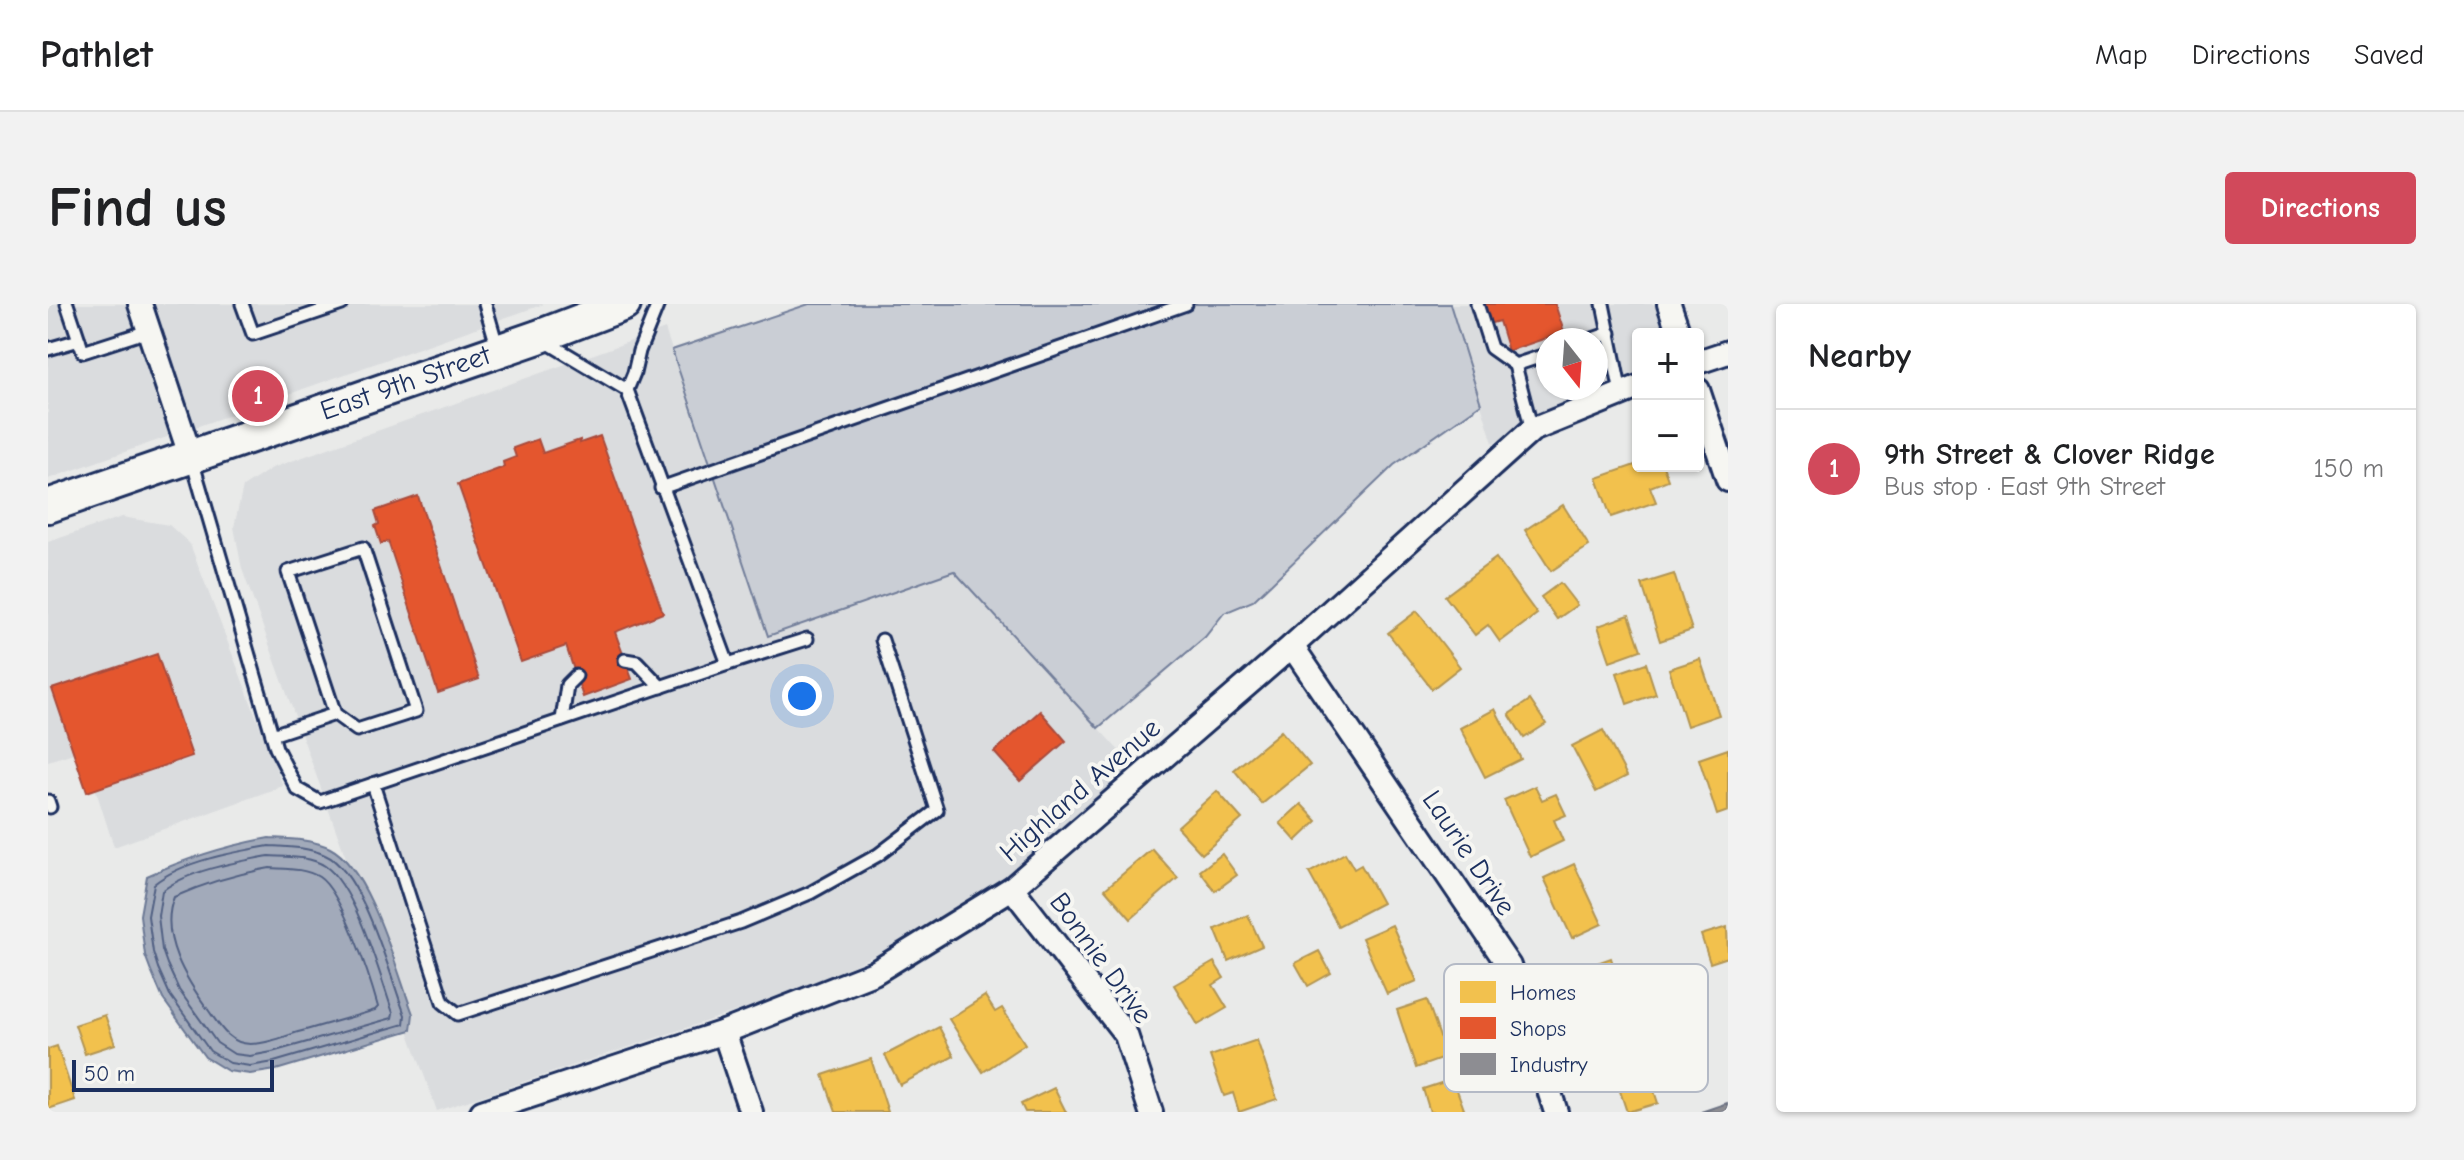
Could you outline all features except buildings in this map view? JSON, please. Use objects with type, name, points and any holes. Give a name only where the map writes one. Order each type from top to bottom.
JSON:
[{"type":"main road","name":"East 9th Street","points":[[48,506],[538,337],[624,304]]},
{"type":"street","points":[[140,304],[191,458]]},
{"type":"street","points":[[1669,304],[1677,328]]},
{"type":"street","points":[[1704,360],[1728,352]]},
{"type":"street","name":"Highland Avenue","points":[[482,1112],[724,1032],[874,973],[1012,888],[1292,646],[1532,430],[1630,390]]},
{"type":"street","points":[[1701,400],[1728,480]]},
{"type":"street","name":"Laurie Drive","points":[[1292,646],[1508,964]]},
{"type":"street","name":"Bonnie Drive","points":[[1012,888],[1126,1035],[1151,1112]]},
{"type":"street","points":[[724,1032],[751,1112]]},
{"type":"street","name":"Laurie Drive","points":[[1550,1092],[1556,1112]]},
{"type":"lane","points":[[82,304],[68,306],[83,352],[148,331]]},
{"type":"lane","points":[[242,304],[253,334],[342,304]]},
{"type":"lane","points":[[485,304],[498,349]]},
{"type":"lane","points":[[627,390],[658,304]]},
{"type":"lane","points":[[661,488],[1186,304]]},
{"type":"lane","points":[[1477,304],[1491,348],[1515,365],[1532,430]]},
{"type":"lane","points":[[1603,304],[1630,390]]},
{"type":"lane","points":[[538,337],[627,390],[728,664]]},
{"type":"lane","points":[[48,349],[79,340]]},
{"type":"lane","points":[[1515,365],[1536,358]]},
{"type":"lane","points":[[191,458],[276,748],[297,789],[320,802],[807,639]]},
{"type":"lane","points":[[363,548],[416,711],[357,730],[335,714],[288,572],[363,548]]},
{"type":"lane","points":[[373,784],[443,1002],[458,1014],[741,922],[810,893],[878,855],[937,810],[882,640]]},
{"type":"lane","points":[[625,660],[637,662],[661,687]]},
{"type":"lane","points":[[562,720],[567,685],[576,676]]},
{"type":"lane","points":[[272,735],[335,714]]},
{"type":"shaded area","points":[[48,304],[544,304],[48,479]]},
{"type":"shaded area","points":[[809,304],[1450,304],[1481,404],[1394,465],[1253,601],[1224,613],[1205,637],[1098,728],[954,571],[768,636],[672,350]]},
{"type":"shaded area","points":[[1450,304],[1659,304],[1667,328],[1632,328],[1632,382],[1608,392],[1608,328],[1536,328],[1536,400],[1590,400],[1493,443]]},
{"type":"shaded area","points":[[665,329],[768,636],[954,571],[1134,767],[995,885],[879,953],[809,987],[437,1111],[242,569],[234,527],[243,487],[272,468]]},
{"type":"shaded area","points":[[122,517],[169,525],[190,544],[283,786],[114,847],[83,750],[48,761],[48,542]]},
{"type":"water","points":[[269,838],[323,845],[344,859],[358,876],[370,898],[399,973],[413,1014],[411,1030],[276,1070],[250,1074],[228,1071],[205,1057],[163,999],[145,955],[140,915],[147,876],[207,853]]},
{"type":"place","name":"9th Street & Clover Ridge","points":[[258,396]]}]
